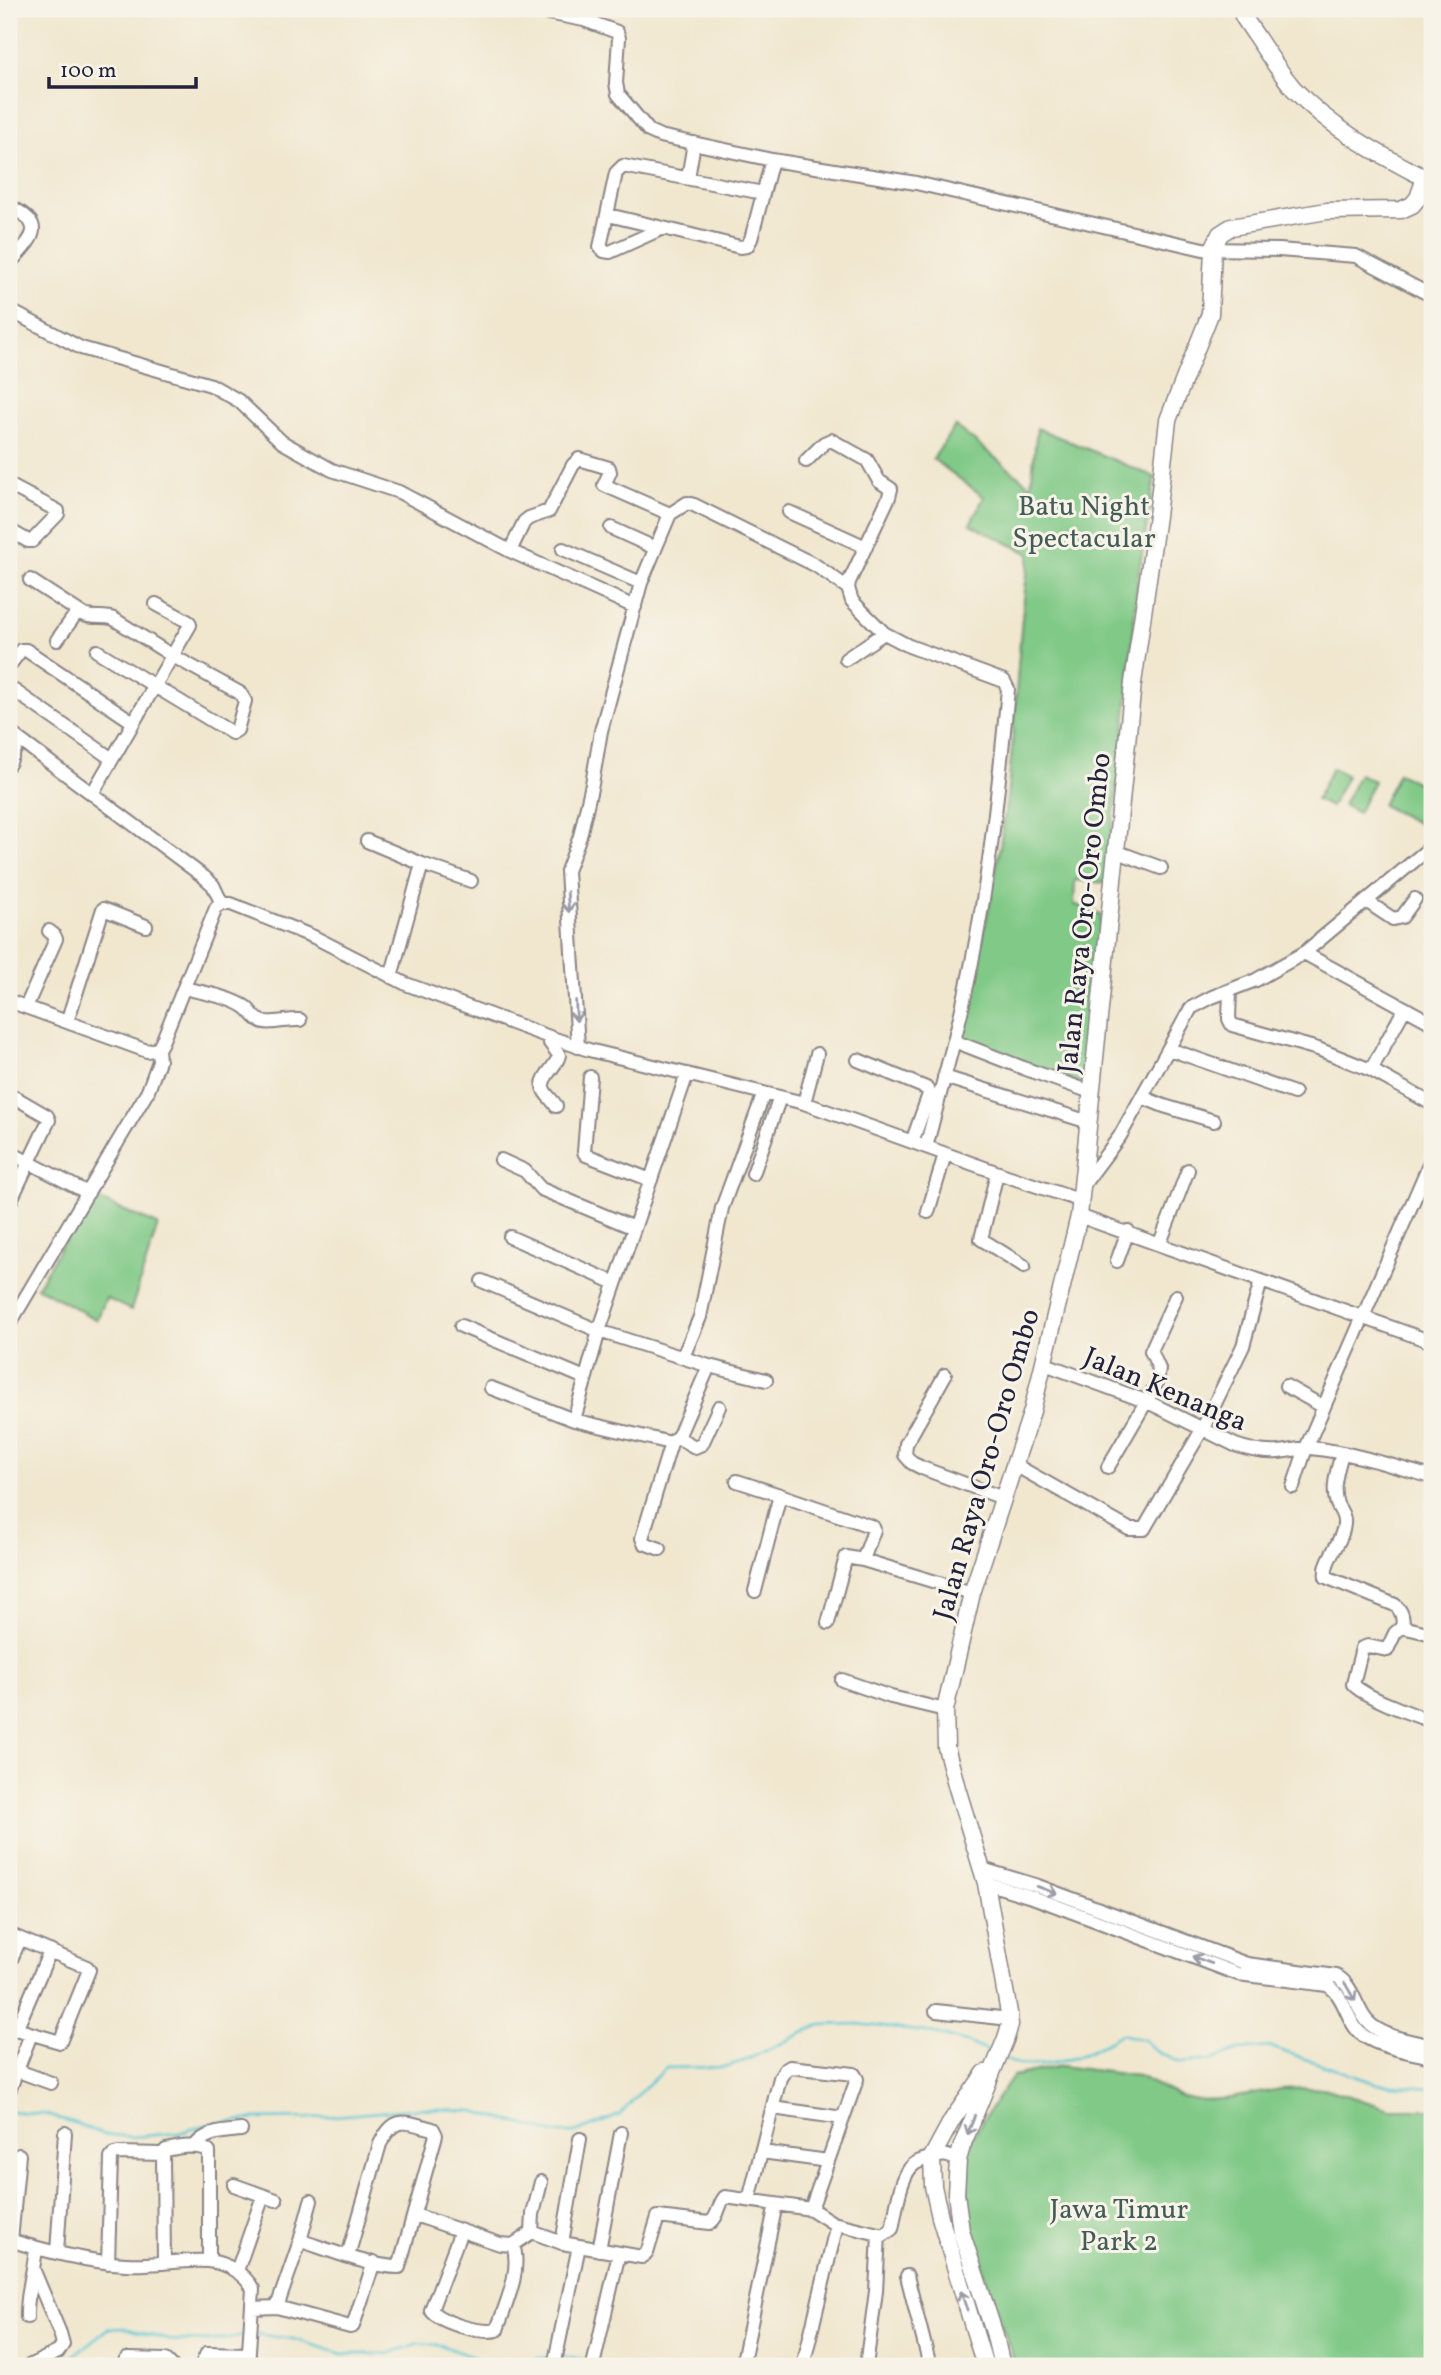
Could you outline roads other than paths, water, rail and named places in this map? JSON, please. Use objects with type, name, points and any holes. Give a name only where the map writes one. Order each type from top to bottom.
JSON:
[{"type":"main road","points":[[1213,249],[1220,234],[1231,227],[1327,211],[1401,210],[1415,201],[1424,185],[1419,175],[1365,146],[1298,93],[1240,9]]},
{"type":"main road","name":"Jalan Raya Oro-Oro Ombo","points":[[1002,2366],[995,2332],[961,2231],[956,2193],[958,2160],[1010,2019],[984,1876],[946,1746],[945,1710],[972,1593],[1045,1364],[1081,1208],[1133,683],[1168,420],[1210,314],[1213,249]]},
{"type":"main road","name":"Jalan Raya Oro-Oro Ombo","points":[[932,2157],[952,2120],[997,2057]]},
{"type":"main road","points":[[932,2157],[933,2186],[940,2217],[985,2366]]},
{"type":"street","points":[[527,9],[583,20],[617,32],[620,38],[616,83],[618,94],[649,131],[660,136],[772,160],[916,183],[1213,249],[1279,250],[1356,256],[1432,296]]},
{"type":"street","points":[[688,177],[694,143]]},
{"type":"street","points":[[608,215],[744,247],[751,239],[772,160]]},
{"type":"street","points":[[663,228],[607,251],[601,249],[619,168],[623,166],[688,177],[763,193]]},
{"type":"street","points":[[9,206],[30,218],[33,224],[30,240],[9,264]]},
{"type":"street","points":[[9,310],[81,348],[211,385],[239,401],[282,442],[332,470],[399,492],[510,551],[635,607]]},
{"type":"street","points":[[806,461],[824,443],[835,442],[867,460],[879,481],[890,488],[889,497],[848,588]]},
{"type":"street","points":[[510,551],[524,522],[549,511],[573,465],[579,459],[609,468],[604,485],[670,514]]},
{"type":"street","points":[[9,485],[58,511],[58,514],[32,541],[9,530]]},
{"type":"street","points":[[578,1047],[567,872],[580,836],[601,731],[641,583],[670,514],[687,503],[815,565],[848,588],[852,601],[884,633],[909,646],[1004,681],[1008,690],[1000,779],[979,919],[954,1041],[926,1147]]},
{"type":"street","points":[[789,512],[866,547]]},
{"type":"street","points":[[611,528],[655,548]]},
{"type":"street","points":[[563,549],[641,583]]},
{"type":"street","points":[[30,580],[89,617],[114,619],[243,697],[245,701],[237,730],[232,733],[97,651]]},
{"type":"street","points":[[92,794],[188,628],[189,622],[156,604]]},
{"type":"street","points":[[57,640],[78,611]]},
{"type":"street","points":[[846,659],[884,633]]},
{"type":"street","points":[[9,666],[21,650],[26,650],[133,722]]},
{"type":"street","points":[[9,687],[112,759]]},
{"type":"street","points":[[9,764],[14,736],[204,877],[219,893],[222,904]]},
{"type":"street","points":[[367,841],[471,881]]},
{"type":"street","points":[[1084,1184],[1107,1156],[1191,1008],[1256,980],[1304,953],[1432,846]]},
{"type":"street","points":[[1115,851],[1161,868]]},
{"type":"street","points":[[391,977],[422,864]]},
{"type":"street","points":[[1366,901],[1394,919],[1402,917],[1415,899]]},
{"type":"street","points":[[9,1325],[148,1091],[159,1061],[158,1049],[216,908],[222,904],[231,904],[314,937],[391,977],[449,1001],[578,1047],[804,1103],[997,1173],[1128,1231],[1432,1342]]},
{"type":"street","points":[[67,1022],[103,909],[146,926]]},
{"type":"street","points":[[26,1007],[56,939],[48,931]]},
{"type":"street","points":[[1304,953],[1432,1023]]},
{"type":"street","points":[[184,988],[246,1007],[261,1021],[269,1023],[300,1020]]},
{"type":"street","points":[[1230,991],[1229,1019],[1232,1025],[1318,1049],[1371,1070],[1432,1104]]},
{"type":"street","points":[[9,1001],[147,1051],[158,1049]]},
{"type":"street","points":[[1371,1070],[1405,1008]]},
{"type":"street","points":[[552,1038],[550,1042],[559,1055],[558,1061],[542,1083],[556,1106]]},
{"type":"street","points":[[954,1041],[1091,1091]]},
{"type":"street","points":[[1169,1049],[1293,1093]]},
{"type":"street","points":[[804,1103],[817,1054]]},
{"type":"street","points":[[858,1060],[926,1088],[929,1092],[912,1142]]},
{"type":"street","points":[[574,1420],[599,1331],[687,1074]]},
{"type":"street","points":[[590,1077],[584,1152],[651,1180]]},
{"type":"street","points":[[944,1077],[1089,1122]]},
{"type":"street","points":[[683,1357],[701,1317],[722,1208],[764,1093]]},
{"type":"street","points":[[753,1174],[780,1097]]},
{"type":"street","points":[[1142,1097],[1214,1121]]},
{"type":"street","points":[[9,1105],[13,1098],[16,1098],[48,1118],[9,1204]]},
{"type":"street","points":[[1087,1149],[1107,1156]]},
{"type":"street","points":[[9,1152],[88,1193]]},
{"type":"street","points":[[928,1212],[944,1154]]},
{"type":"street","points":[[1293,1487],[1306,1448],[1432,1158]]},
{"type":"street","points":[[501,1160],[521,1168],[541,1189],[634,1228]]},
{"type":"street","points":[[1160,1243],[1188,1170]]},
{"type":"street","points":[[997,1173],[981,1239],[1024,1266]]},
{"type":"street","points":[[1117,1261],[1128,1231]]},
{"type":"street","points":[[510,1237],[615,1283]]},
{"type":"street","points":[[482,1281],[599,1331],[709,1366],[766,1380]]},
{"type":"street","points":[[1015,1465],[1129,1529],[1140,1531],[1148,1525],[1203,1428],[1247,1337],[1261,1281]]},
{"type":"street","points":[[1108,1467],[1147,1402],[1159,1375],[1151,1351],[1176,1296]]},
{"type":"street","points":[[461,1326],[584,1378]]},
{"type":"street","name":"Jalan Kenanga","points":[[1045,1364],[1147,1402],[1250,1450],[1267,1452],[1306,1448],[1342,1453],[1432,1477]]},
{"type":"street","points":[[660,1549],[643,1543],[642,1538],[674,1440],[709,1366]]},
{"type":"street","points":[[945,1375],[906,1444],[905,1455],[912,1463],[922,1468],[1003,1498]]},
{"type":"street","points":[[1286,1386],[1324,1407]]},
{"type":"street","points":[[491,1388],[574,1420],[674,1440],[695,1447],[702,1444],[719,1406]]},
{"type":"street","points":[[1342,1453],[1337,1473],[1336,1496],[1345,1523],[1325,1570],[1326,1577],[1395,1605],[1403,1620],[1402,1627],[1395,1633],[1387,1650],[1368,1646],[1362,1648],[1353,1684],[1363,1692],[1432,1721]]},
{"type":"street","points":[[737,1481],[873,1527],[874,1531],[863,1560]]},
{"type":"street","points":[[755,1591],[780,1495]]},
{"type":"street","points":[[828,1623],[844,1558],[863,1560],[972,1593]]},
{"type":"street","points":[[1402,1627],[1432,1634]]},
{"type":"street","points":[[842,1680],[891,1697],[945,1710]]},
{"type":"street","points":[[984,1876],[1035,1898],[1247,1970],[1336,1976],[1347,1985],[1363,2015],[1374,2027],[1432,2047]]},
{"type":"street","points":[[9,1964],[14,1937],[50,1951],[87,1967],[89,1970],[62,2041],[57,2043],[12,2028],[50,1951]]},
{"type":"street","points":[[936,2011],[1010,2019]]},
{"type":"street","points":[[9,2091],[32,2034]]},
{"type":"street","points":[[749,2200],[780,2078],[788,2068],[852,2074],[857,2079],[811,2209]]},
{"type":"street","points":[[18,2071],[51,2082]]},
{"type":"street","points":[[773,2108],[843,2118]]},
{"type":"street","points":[[300,2241],[348,2256],[398,2267],[415,2215],[436,2133],[433,2129],[405,2122],[397,2122],[389,2128],[380,2144],[348,2256]]},
{"type":"street","points":[[194,2147],[206,2136],[216,2132],[241,2130]]},
{"type":"street","points":[[57,2252],[65,2133]]},
{"type":"street","points":[[600,2250],[621,2133]]},
{"type":"street","points":[[562,2243],[580,2139]]},
{"type":"street","points":[[164,2263],[163,2154],[166,2150],[194,2147],[204,2147],[209,2151],[209,2261]]},
{"type":"street","points":[[762,2152],[828,2161]]},
{"type":"street","points":[[108,2263],[111,2158],[119,2153],[163,2154]]},
{"type":"street","points":[[19,2155],[10,2240],[108,2263],[209,2261],[237,2271],[249,2281],[253,2289],[248,2360],[207,2353],[201,2366]]},
{"type":"street","points":[[532,2232],[562,2243],[645,2257],[660,2216],[710,2223],[724,2197],[811,2209],[837,2224],[887,2234],[892,2229],[903,2180],[908,2170],[918,2161],[932,2157],[945,2155],[958,2160]]},
{"type":"street","points":[[532,2232],[533,2214],[541,2182]]},
{"type":"street","points":[[234,2185],[269,2198],[237,2271]]},
{"type":"street","points":[[277,2307],[311,2201]]},
{"type":"street","points":[[741,2366],[776,2204]]},
{"type":"street","points":[[415,2215],[500,2244],[513,2245],[532,2232]]},
{"type":"street","points":[[803,2366],[837,2224]]},
{"type":"street","points":[[461,2231],[431,2310],[440,2319],[484,2333],[497,2330],[514,2270],[516,2259],[513,2245]]},
{"type":"street","points":[[866,2366],[876,2291],[879,2234]]},
{"type":"street","points":[[555,2360],[579,2246]]},
{"type":"street","points":[[27,2317],[26,2303],[34,2271],[36,2248]]},
{"type":"street","points":[[594,2361],[619,2253]]},
{"type":"street","points":[[252,2308],[277,2307],[353,2326],[374,2262]]},
{"type":"street","points":[[29,2366],[58,2352],[63,2344],[34,2271]]},
{"type":"street","points":[[907,2276],[930,2366]]},
{"type":"street","points":[[122,2366],[127,2359],[166,2360],[172,2366]]},
{"type":"waterway","points":[[9,2111],[43,2114],[102,2134],[131,2137],[179,2133],[210,2124],[255,2119],[311,2118],[424,2108],[474,2111],[554,2133],[575,2133],[620,2115],[666,2068],[724,2067],[744,2061],[820,2025],[858,2024],[934,2033],[992,2053]]},
{"type":"waterway","points":[[1004,2059],[1030,2065],[1059,2062],[1087,2053],[1121,2034],[1144,2040],[1157,2052],[1181,2063],[1213,2060],[1238,2050],[1271,2047],[1378,2084],[1432,2088]]},
{"type":"waterway","points":[[60,2366],[107,2329],[124,2328],[169,2340],[210,2341],[244,2336]]},
{"type":"waterway","points":[[254,2334],[293,2339],[342,2354],[387,2354],[419,2343],[441,2345],[493,2365],[519,2364],[553,2357]]},
{"type":"waterway","points":[[560,2356],[584,2359],[590,2363]]},
{"type":"park label","name":"Batu Night Spectacular","points":[[1084,521]]},
{"type":"park label","name":"Jawa Timur Park 2","points":[[1119,2224]]}]
